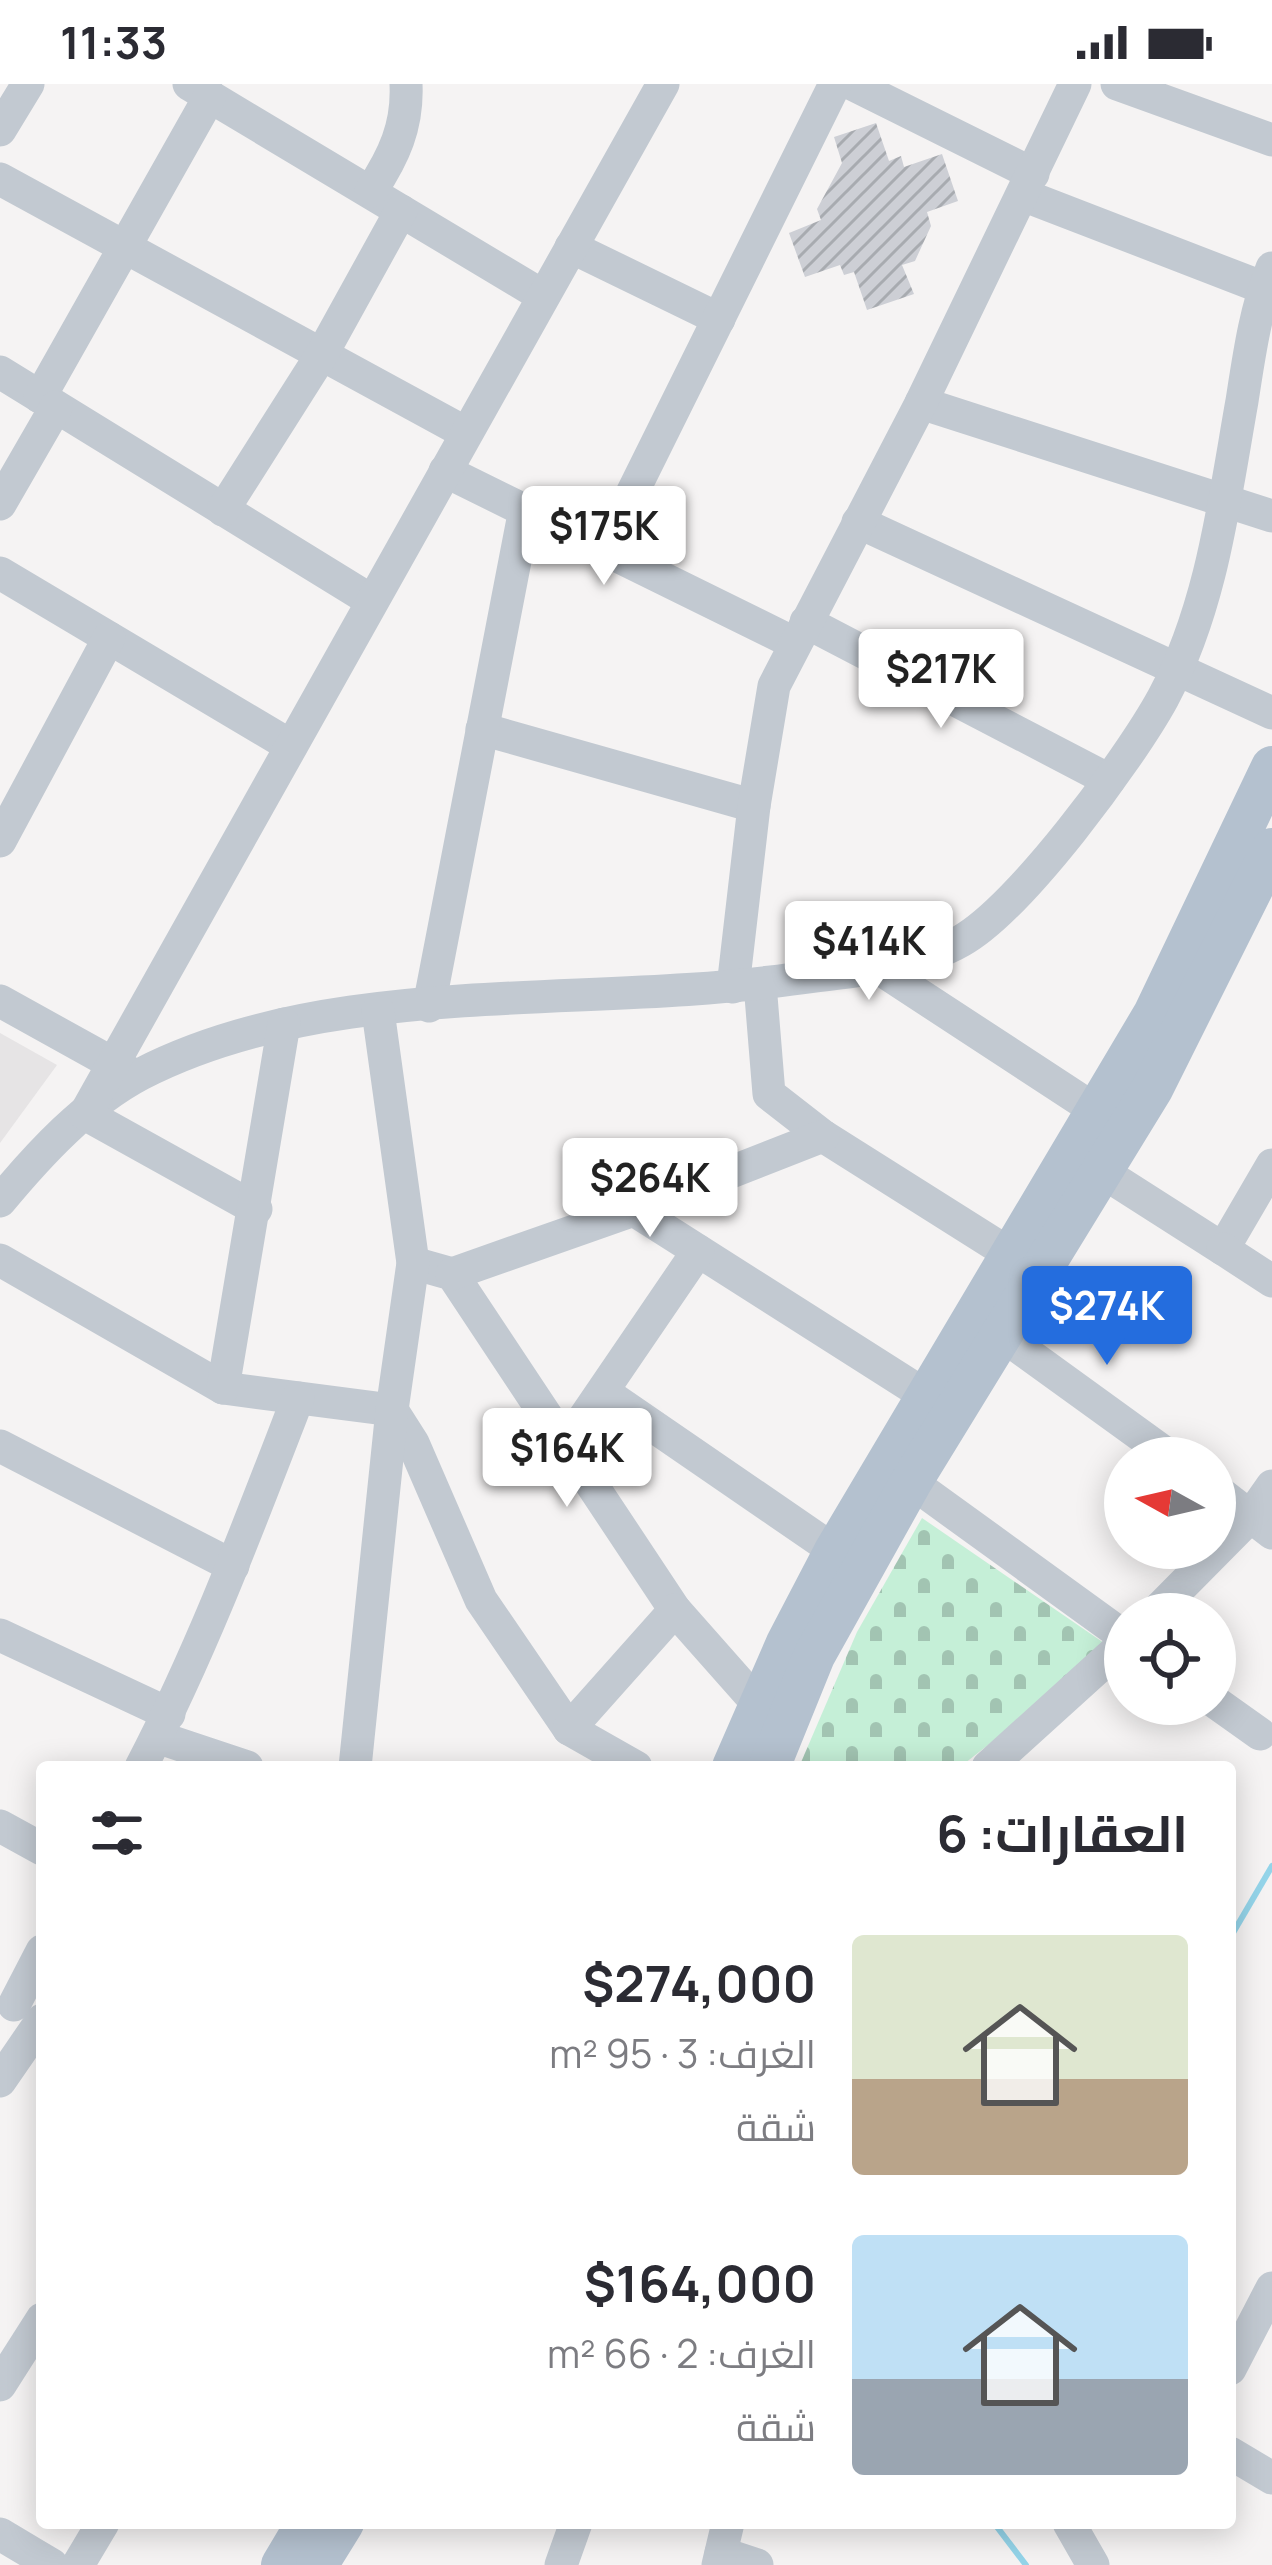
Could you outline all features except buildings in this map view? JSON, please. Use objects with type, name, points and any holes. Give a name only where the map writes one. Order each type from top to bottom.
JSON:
[{"type":"main road","points":[[736,1761],[787,1643],[835,1551],[1154,1014],[1272,767]]},
{"type":"main road","points":[[771,1761],[814,1655],[911,1482],[1104,1173],[1203,992],[1272,849]]},
{"type":"main road","points":[[282,2565],[303,2529]]},
{"type":"main road","points":[[317,2565],[339,2529]]},
{"type":"street","points":[[0,130],[28,84]]},
{"type":"street","points":[[370,191],[394,156],[407,110],[406,84]]},
{"type":"street","points":[[0,1201],[125,1070],[291,746],[663,84]]},
{"type":"street","points":[[604,550],[835,84]]},
{"type":"street","points":[[0,1000],[125,1070],[284,1024],[378,1011],[746,985],[877,967],[926,957],[984,925],[1050,854],[1108,780],[1162,700],[1177,669],[1206,589],[1263,328],[1268,278],[1028,184],[852,84]]},
{"type":"street","points":[[1010,1254],[823,1136],[769,1094],[746,985],[754,806],[774,686],[921,403],[1075,84]]},
{"type":"street","points":[[1117,84],[1272,140]]},
{"type":"street","points":[[0,504],[200,90],[543,296]]},
{"type":"street","points":[[0,179],[466,433]]},
{"type":"street","points":[[224,510],[322,354],[401,211]]},
{"type":"street","points":[[571,247],[718,319]]},
{"type":"street","points":[[0,372],[372,601]]},
{"type":"street","points":[[921,403],[1272,516]]},
{"type":"street","points":[[445,471],[604,550],[800,632],[1108,780]]},
{"type":"street","points":[[429,1006],[524,509]]},
{"type":"street","points":[[858,522],[1272,712]]},
{"type":"street","points":[[0,573],[291,746]]},
{"type":"street","points":[[0,841],[110,638]]},
{"type":"street","points":[[482,729],[754,806]]},
{"type":"street","points":[[877,967],[1097,1111]]},
{"type":"street","points":[[356,1761],[412,1263],[378,1011]]},
{"type":"street","points":[[223,1388],[284,1024]]},
{"type":"street","points":[[85,1114],[256,1209]]},
{"type":"street","points":[[412,1263],[452,1274],[823,1136]]},
{"type":"street","points":[[1223,1249],[1272,1165]]},
{"type":"street","points":[[1104,1173],[1272,1281]]},
{"type":"street","points":[[634,1210],[925,1395]]},
{"type":"street","points":[[565,1446],[698,1251]]},
{"type":"street","points":[[0,1260],[223,1388],[392,1410]]},
{"type":"street","points":[[452,1274],[675,1610],[760,1706]]},
{"type":"street","points":[[1002,1335],[1143,1437]]},
{"type":"street","points":[[604,1393],[835,1551]]},
{"type":"street","points":[[156,1739],[233,1566],[298,1398]]},
{"type":"street","points":[[392,1410],[413,1443],[481,1600],[569,1730],[625,1761]]},
{"type":"street","points":[[0,1446],[233,1566]]},
{"type":"street","points":[[911,1482],[1104,1624]]},
{"type":"street","points":[[1179,1593],[1262,1524],[1272,1486]]},
{"type":"street","points":[[1236,1505],[1262,1524]]},
{"type":"street","points":[[569,1730],[675,1610]]},
{"type":"street","points":[[0,1635],[156,1739],[228,1761]]},
{"type":"street","points":[[1006,1761],[1104,1661]]},
{"type":"street","points":[[1236,1717],[1260,1734]]},
{"type":"street","points":[[0,1826],[36,1846]]},
{"type":"street","points":[[0,2081],[36,1971]]},
{"type":"street","points":[[1236,2357],[1272,2288]]},
{"type":"street","points":[[0,2385],[36,2336]]},
{"type":"street","points":[[1236,2457],[1272,2478]]},
{"type":"street","points":[[78,2565],[99,2529]]},
{"type":"street","points":[[560,2565],[574,2529]]},
{"type":"street","points":[[1072,2529],[1093,2565]]},
{"type":"street","points":[[0,2534],[52,2565]]},
{"type":"street","points":[[722,2547],[757,2565]]},
{"type":"shaded area","points":[[0,1033],[57,1065],[0,1143]]},
{"type":"green space","points":[[922,1518],[1104,1643],[1063,1686],[968,1761],[802,1761],[857,1632]]},
{"type":"waterway","points":[[1236,1928],[1272,1866]]},
{"type":"waterway","points":[[999,2529],[1026,2565]]}]
